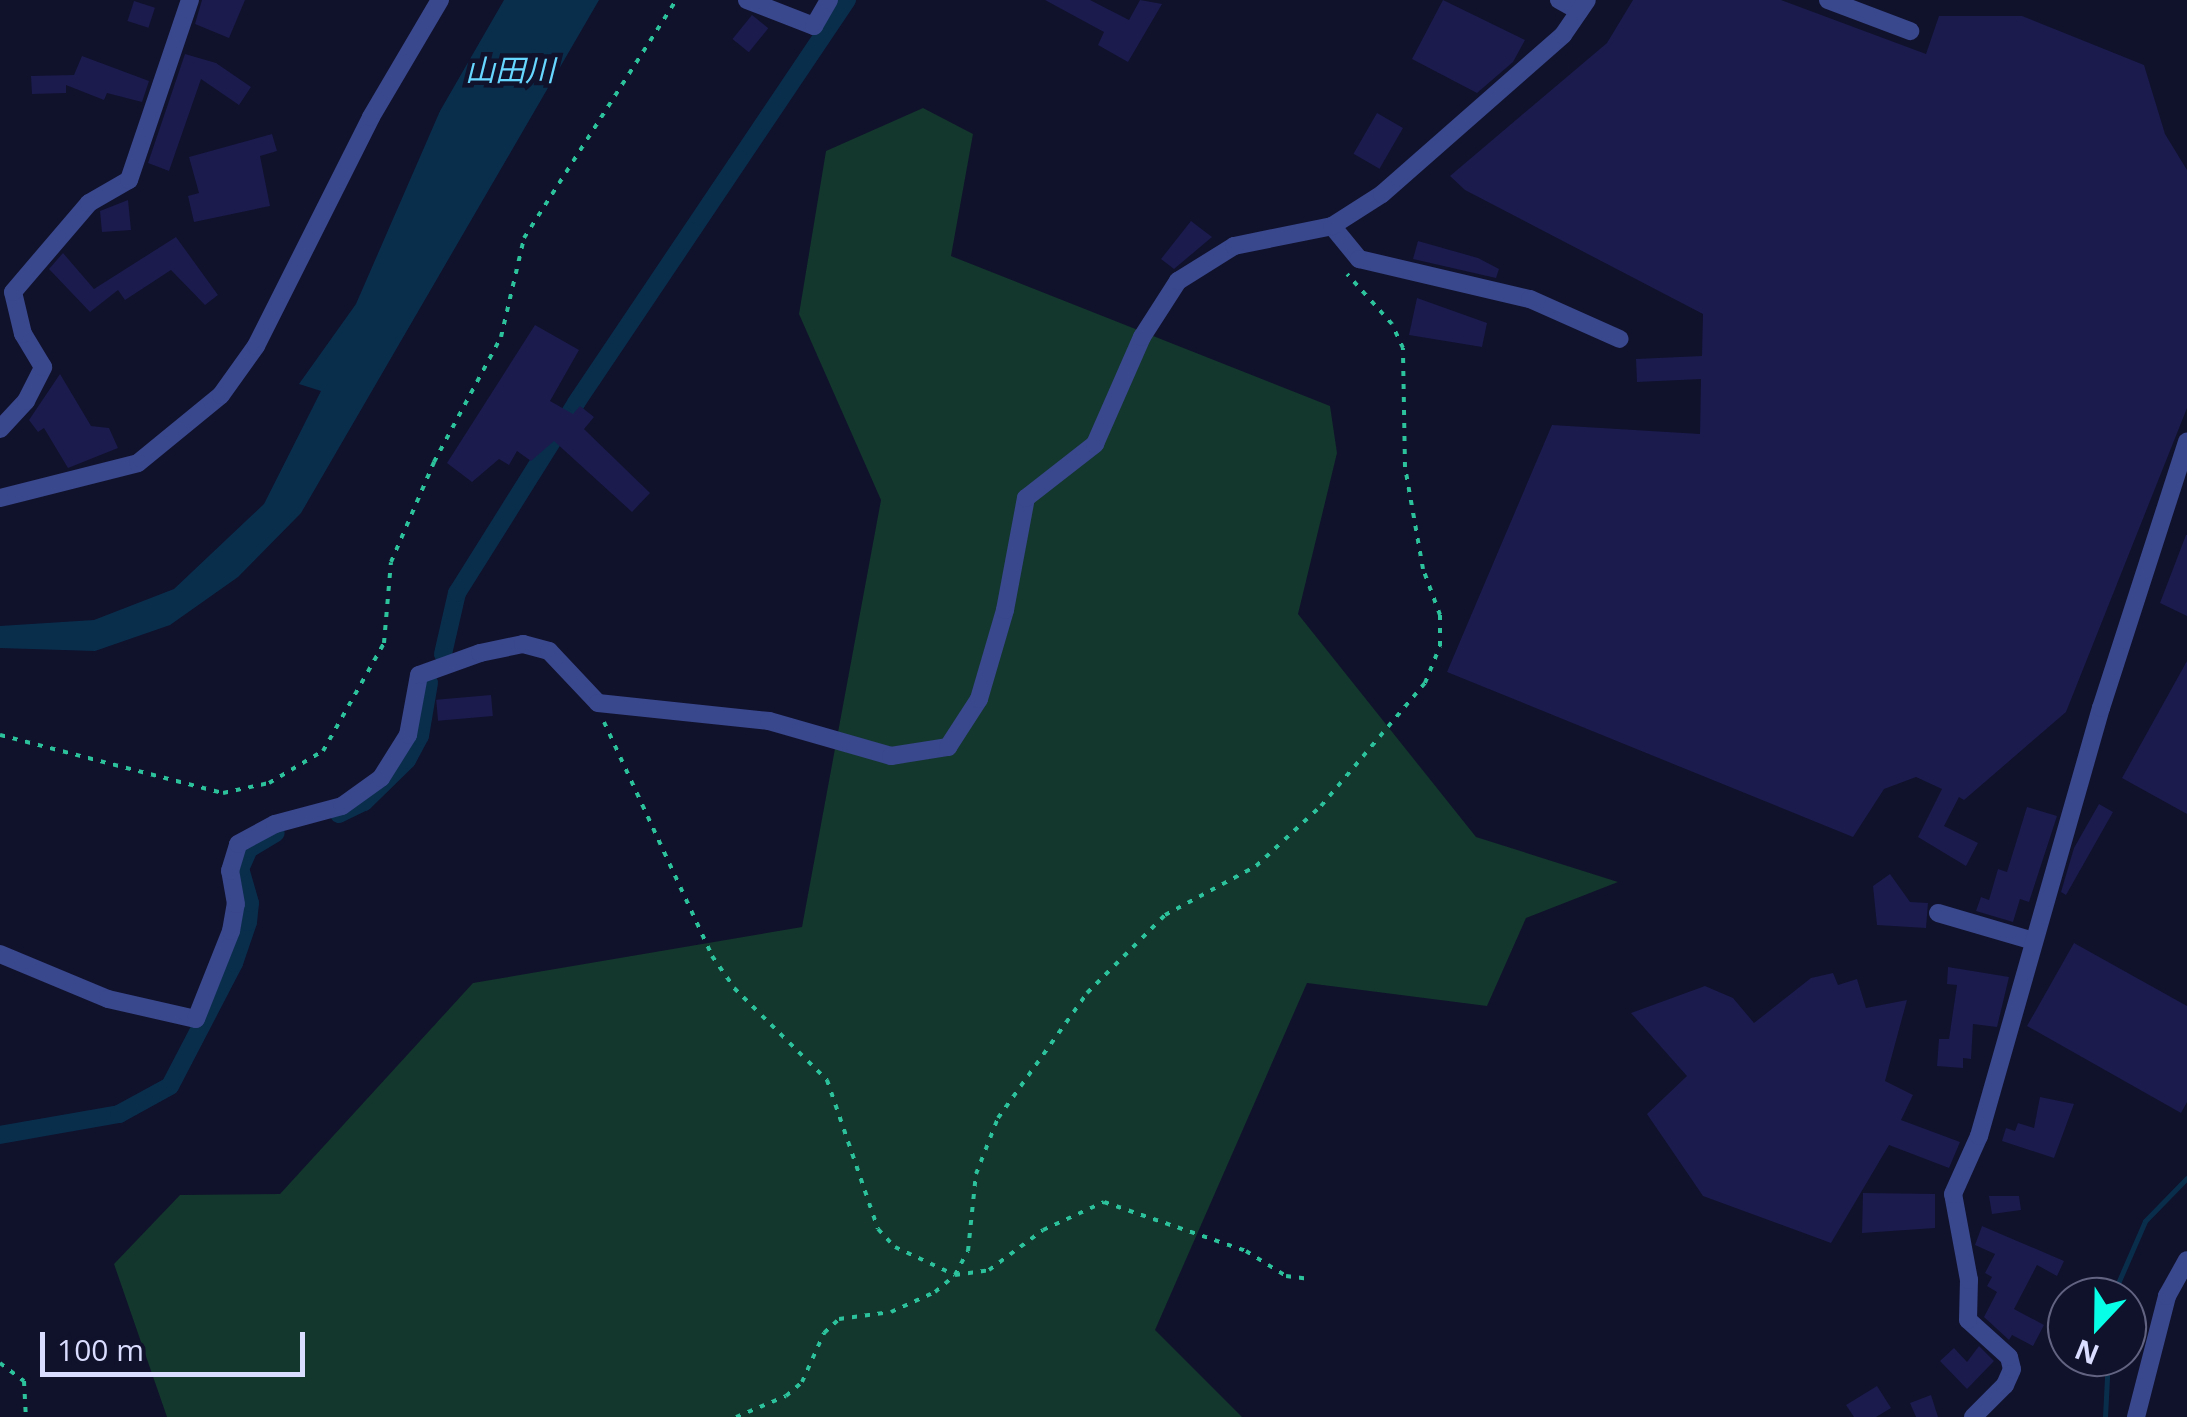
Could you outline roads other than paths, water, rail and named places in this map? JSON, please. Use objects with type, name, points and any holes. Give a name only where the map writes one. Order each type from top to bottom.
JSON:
[{"type":"street","points":[[0,429],[26,402],[42,367],[22,334],[14,292],[89,203],[129,180],[190,0]]},
{"type":"street","points":[[0,498],[138,463],[221,396],[256,346],[371,116],[440,0]]},
{"type":"street","points":[[747,0],[814,26],[830,0]]},
{"type":"street","points":[[0,954],[108,999],[196,1019],[231,931],[236,894],[230,871],[238,844],[275,824],[342,806],[381,778],[408,735],[418,675],[522,644],[549,651],[598,703],[769,720],[891,756],[948,747],[978,699],[1006,610],[1026,498],[1095,444],[1160,304],[1190,272],[1234,246],[1332,226],[1417,168],[1563,35],[1583,5],[1559,0]]},
{"type":"street","points":[[1828,0],[1910,31]]},
{"type":"street","points":[[1332,226],[1359,259],[1530,299],[1620,339]]},
{"type":"street","points":[[1973,1417],[2005,1386],[2012,1369],[2009,1357],[1968,1320],[1969,1280],[1953,1194],[1979,1136],[2178,454],[2187,442]]},
{"type":"street","points":[[1938,913],[2034,942]]},
{"type":"street","points":[[2136,1417],[2167,1296],[2187,1260]]},
{"type":"street","points":[[2167,1296],[2187,1298]]},
{"type":"water","name":"山田川","points":[[504,0],[599,0],[301,513],[238,577],[170,625],[95,651],[0,648],[0,626],[94,620],[174,589],[264,504],[321,391],[299,384],[356,304],[440,111]]},
{"type":"waterway","points":[[443,654],[457,593],[576,403],[847,0]]},
{"type":"waterway","points":[[339,814],[364,802],[407,760],[420,736],[429,683]]},
{"type":"waterway","points":[[0,1135],[119,1114],[170,1086],[234,963],[248,922],[250,903],[240,869],[249,849],[276,833]]},
{"type":"waterway","points":[[2121,1277],[2145,1221],[2187,1178]]},
{"type":"waterway","points":[[2105,1417],[2107,1377]]}]
